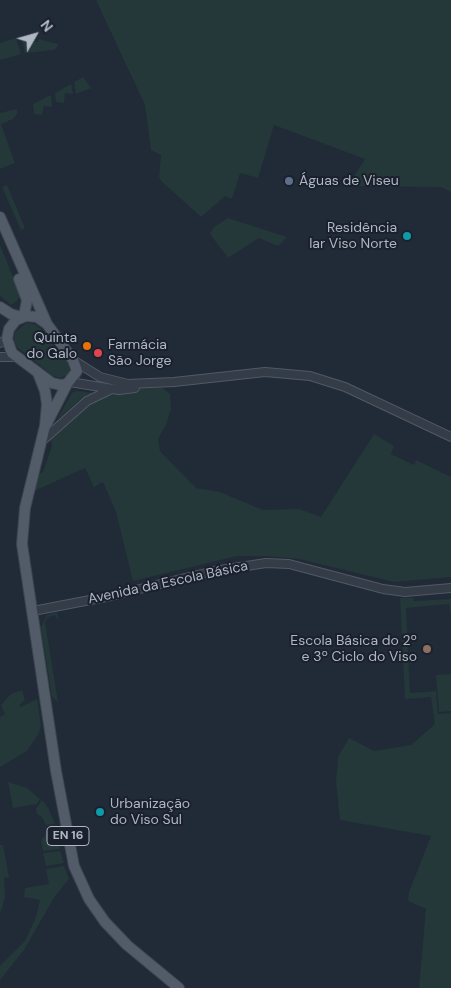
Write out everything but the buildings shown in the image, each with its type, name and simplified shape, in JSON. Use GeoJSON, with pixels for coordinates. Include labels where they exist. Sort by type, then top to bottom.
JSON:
{"type":"FeatureCollection","features":[{"type":"Feature","properties":{"kind":"main road"},"geometry":{"type":"LineString","coordinates":[[0,217],[47,324],[73,360]]}},
{"type":"Feature","properties":{"kind":"main road"},"geometry":{"type":"LineString","coordinates":[[0,231],[27,298],[22,316],[11,324],[4,337],[16,357],[38,373],[54,384],[68,383]]}},
{"type":"Feature","properties":{"kind":"main road"},"geometry":{"type":"LineString","coordinates":[[0,307],[11,314],[37,317],[47,324]]}},
{"type":"Feature","properties":{"kind":"main road","name":"EN 16"},"geometry":{"type":"LineString","coordinates":[[73,360],[77,372],[68,383],[45,426],[22,528],[24,567],[33,611],[58,780],[77,874],[89,899],[105,922],[127,945],[179,988]]}},
{"type":"Feature","properties":{"kind":"main road","name":"EN 16"},"geometry":{"type":"LineString","coordinates":[[38,373],[47,397],[45,426]]}},
{"type":"Feature","properties":{"kind":"street"},"geometry":{"type":"LineString","coordinates":[[0,356],[16,357]]}},
{"type":"Feature","properties":{"kind":"street"},"geometry":{"type":"LineString","coordinates":[[73,360],[84,368],[111,381],[128,384],[265,372],[310,376],[345,387],[451,437]]}},
{"type":"Feature","properties":{"kind":"street"},"geometry":{"type":"LineString","coordinates":[[68,383],[118,390],[164,382]]}},
{"type":"Feature","properties":{"kind":"street"},"geometry":{"type":"LineString","coordinates":[[40,443],[79,407],[112,389]]}},
{"type":"Feature","properties":{"kind":"street","name":"Avenida da Escola Básica"},"geometry":{"type":"LineString","coordinates":[[33,611],[111,596],[214,571],[266,563],[289,564],[390,590],[405,592],[451,588]]}},
{"type":"Feature","properties":{"kind":"shaded area"},"geometry":{"type":"Polygon","coordinates":[[[96,0],[451,0],[451,192],[441,187],[348,186],[365,159],[274,125],[258,178],[240,173],[232,199],[225,196],[201,217],[161,181],[159,177],[161,155],[151,150],[145,105],[96,0]]]}},
{"type":"Feature","properties":{"kind":"shaded area"},"geometry":{"type":"Polygon","coordinates":[[[16,38],[21,54],[0,60],[0,43],[16,38]]]}},
{"type":"Feature","properties":{"kind":"shaded area"},"geometry":{"type":"Polygon","coordinates":[[[22,39],[38,42],[39,39],[58,44],[58,46],[54,50],[25,53],[22,39]]]}},
{"type":"Feature","properties":{"kind":"shaded area"},"geometry":{"type":"Polygon","coordinates":[[[83,77],[91,88],[76,94],[74,82],[83,77]]]}},
{"type":"Feature","properties":{"kind":"shaded area"},"geometry":{"type":"Polygon","coordinates":[[[71,84],[73,94],[65,93],[64,103],[56,102],[55,93],[71,84]]]}},
{"type":"Feature","properties":{"kind":"shaded area"},"geometry":{"type":"Polygon","coordinates":[[[51,95],[52,107],[44,106],[42,115],[34,114],[33,104],[51,95]]]}},
{"type":"Feature","properties":{"kind":"shaded area"},"geometry":{"type":"Polygon","coordinates":[[[17,109],[17,114],[13,119],[1,124],[15,163],[0,169],[0,113],[17,109]]]}},
{"type":"Feature","properties":{"kind":"shaded area"},"geometry":{"type":"Polygon","coordinates":[[[7,185],[25,228],[21,230],[2,187],[7,185]]]}},
{"type":"Feature","properties":{"kind":"shaded area"},"geometry":{"type":"Polygon","coordinates":[[[228,218],[287,237],[278,246],[259,238],[228,258],[210,234],[214,227],[228,218]]]}},
{"type":"Feature","properties":{"kind":"shaded area"},"geometry":{"type":"Polygon","coordinates":[[[0,245],[20,294],[17,301],[11,305],[0,296],[0,245]]]}},
{"type":"Feature","properties":{"kind":"shaded area"},"geometry":{"type":"Polygon","coordinates":[[[26,323],[34,324],[41,329],[68,363],[70,369],[67,375],[60,378],[53,376],[17,347],[14,341],[15,332],[26,323]]]}},
{"type":"Feature","properties":{"kind":"shaded area"},"geometry":{"type":"Polygon","coordinates":[[[139,388],[163,388],[170,394],[171,409],[166,425],[158,439],[160,451],[196,488],[220,492],[263,510],[299,509],[321,517],[374,434],[394,446],[391,454],[414,465],[416,460],[451,477],[451,577],[394,582],[299,559],[237,556],[133,581],[116,512],[103,482],[94,487],[85,468],[34,491],[37,475],[43,472],[52,446],[51,439],[75,414],[93,401],[112,394],[139,388]]]}},
{"type":"Feature","properties":{"kind":"shaded area"},"geometry":{"type":"Polygon","coordinates":[[[76,391],[94,393],[81,399],[56,421],[72,393],[76,391]]]}},
{"type":"Feature","properties":{"kind":"shaded area"},"geometry":{"type":"Polygon","coordinates":[[[400,598],[413,598],[414,601],[451,599],[451,617],[449,604],[406,608],[410,693],[436,691],[438,714],[451,713],[451,988],[419,988],[426,909],[408,901],[409,892],[431,836],[340,820],[336,782],[338,757],[349,738],[374,751],[411,745],[435,724],[431,697],[405,699],[400,598]]]}},
{"type":"Feature","properties":{"kind":"shaded area"},"geometry":{"type":"Polygon","coordinates":[[[57,612],[59,622],[55,615],[48,617],[45,622],[58,702],[52,697],[41,627],[47,615],[57,612]]]}},
{"type":"Feature","properties":{"kind":"shaded area"},"geometry":{"type":"Polygon","coordinates":[[[451,674],[451,711],[439,712],[436,675],[451,674]]]}},
{"type":"Feature","properties":{"kind":"shaded area"},"geometry":{"type":"Polygon","coordinates":[[[22,690],[25,700],[19,705],[21,707],[37,699],[41,725],[39,733],[27,751],[0,767],[0,717],[5,714],[1,705],[11,694],[22,690]]]}},
{"type":"Feature","properties":{"kind":"shaded area"},"geometry":{"type":"Polygon","coordinates":[[[8,782],[27,788],[40,799],[37,804],[13,808],[8,782]]]}},
{"type":"Feature","properties":{"kind":"shaded area"},"geometry":{"type":"Polygon","coordinates":[[[42,800],[49,809],[55,824],[46,825],[42,817],[37,814],[36,809],[42,800]]]}},
{"type":"Feature","properties":{"kind":"shaded area"},"geometry":{"type":"Polygon","coordinates":[[[55,826],[60,849],[43,851],[41,840],[45,836],[47,827],[55,826]]]}},
{"type":"Feature","properties":{"kind":"shaded area"},"geometry":{"type":"Polygon","coordinates":[[[0,845],[3,845],[9,877],[4,878],[5,897],[0,914],[0,845]]]}},
{"type":"Feature","properties":{"kind":"shaded area"},"geometry":{"type":"Polygon","coordinates":[[[60,851],[64,863],[46,866],[43,853],[60,851]]]}},
{"type":"Feature","properties":{"kind":"shaded area"},"geometry":{"type":"Polygon","coordinates":[[[64,866],[69,879],[55,896],[24,950],[0,980],[0,966],[25,941],[36,917],[40,900],[24,897],[25,888],[49,884],[46,869],[64,866]]]}},
{"type":"Feature","properties":{"kind":"place","name":"Águas de Viseu"},"geometry":{"type":"Point","coordinates":[289,181]}},
{"type":"Feature","properties":{"kind":"place","name":"Residência lar Viso Norte"},"geometry":{"type":"Point","coordinates":[407,236]}},
{"type":"Feature","properties":{"kind":"place","name":"Quinta do Galo"},"geometry":{"type":"Point","coordinates":[87,346]}},
{"type":"Feature","properties":{"kind":"place","name":"Farmácia São Jorge"},"geometry":{"type":"Point","coordinates":[98,353]}},
{"type":"Feature","properties":{"kind":"place","name":"Escola Básica do 2º e 3º Ciclo do Viso"},"geometry":{"type":"Point","coordinates":[427,649]}},
{"type":"Feature","properties":{"kind":"place","name":"Urbanização do Viso Sul"},"geometry":{"type":"Point","coordinates":[100,812]}}]}
